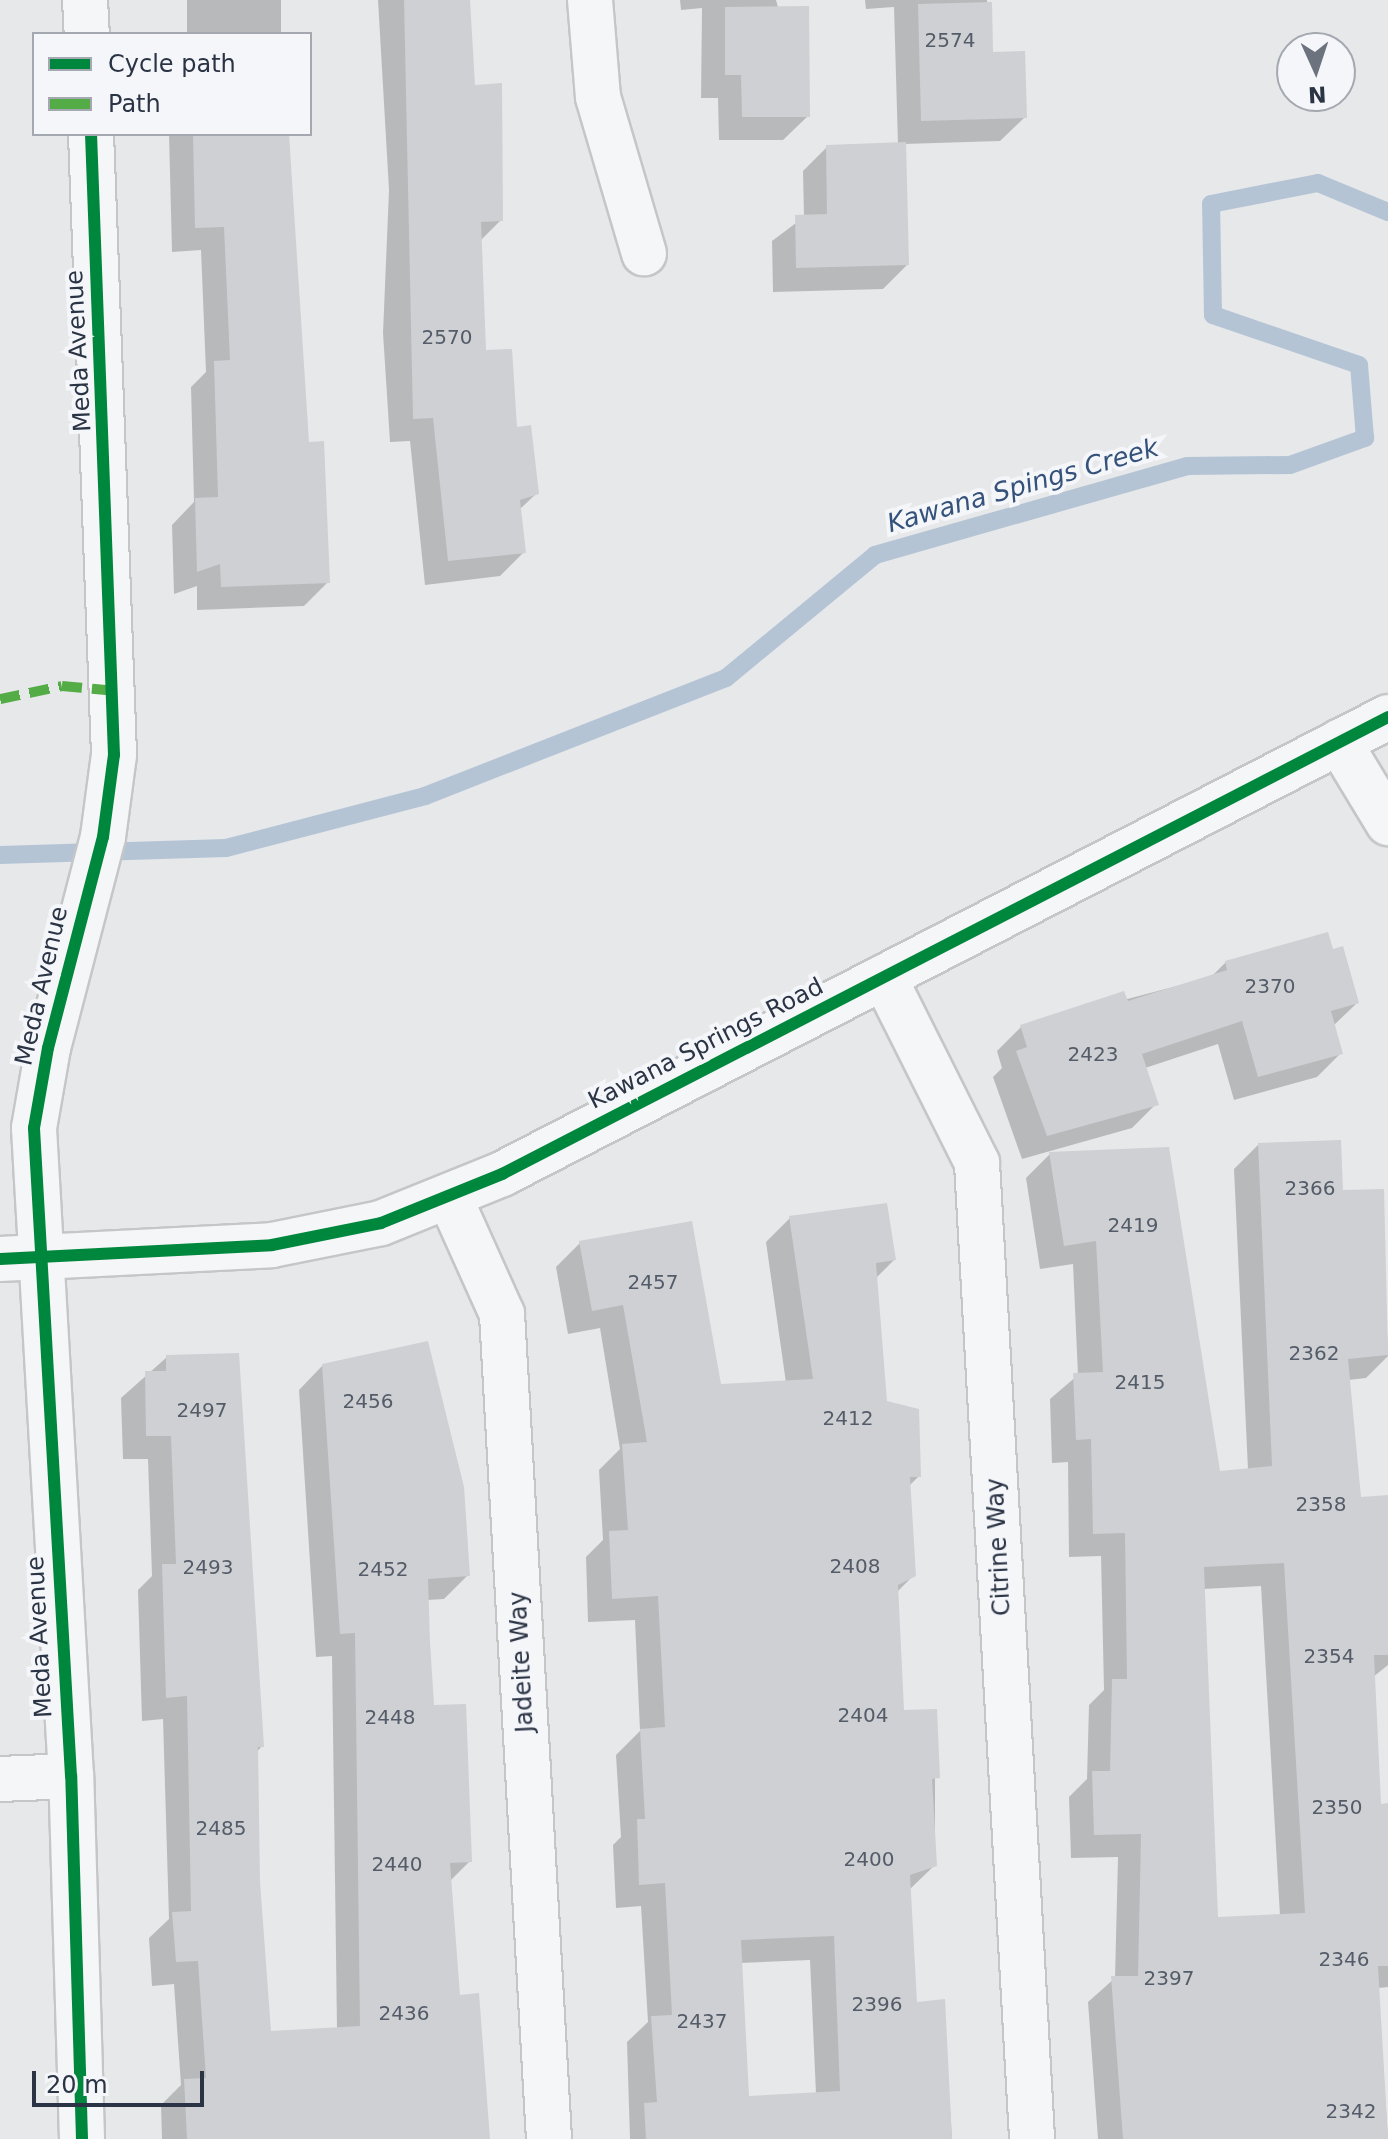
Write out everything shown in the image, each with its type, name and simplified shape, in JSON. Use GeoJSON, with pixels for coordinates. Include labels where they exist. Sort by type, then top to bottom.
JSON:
{"type":"FeatureCollection","features":[{"type":"Feature","properties":{"kind":"street"},"geometry":{"type":"LineString","coordinates":[[85,0],[87,32]]}},
{"type":"Feature","properties":{"kind":"street"},"geometry":{"type":"LineString","coordinates":[[590,0],[598,97],[644,253]]}},
{"type":"Feature","properties":{"kind":"street","name":"Meda Avenue"},"geometry":{"type":"LineString","coordinates":[[82,2139],[71,1776],[20,1258],[34,1128],[80,916],[103,837],[114,755],[91,136]]}},
{"type":"Feature","properties":{"kind":"street","name":"Kawana Springs Road"},"geometry":{"type":"LineString","coordinates":[[20,1258],[272,1245],[381,1223],[449,1196],[884,977],[1388,717]]}},
{"type":"Feature","properties":{"kind":"street"},"geometry":{"type":"LineString","coordinates":[[1339,742],[1388,823]]}},
{"type":"Feature","properties":{"kind":"street","name":"Citrine Way"},"geometry":{"type":"LineString","coordinates":[[884,977],[977,1163],[1032,2139]]}},
{"type":"Feature","properties":{"kind":"street","name":"Jadeite Way"},"geometry":{"type":"LineString","coordinates":[[449,1196],[502,1314],[549,2139]]}},
{"type":"Feature","properties":{"kind":"street"},"geometry":{"type":"LineString","coordinates":[[0,1779],[71,1776]]}},
{"type":"Feature","properties":{"kind":"building"},"geometry":{"type":"Polygon","coordinates":[[[404,0],[470,0],[475,85],[502,83],[503,221],[481,222],[486,350],[512,349],[517,427],[531,425],[539,494],[520,500],[526,553],[448,561],[433,418],[413,419],[404,0]]]}},
{"type":"Feature","properties":{"kind":"building"},"geometry":{"type":"Polygon","coordinates":[[[992,2],[993,52],[1025,51],[1027,118],[921,121],[918,4],[992,2]]]}},
{"type":"Feature","properties":{"kind":"building"},"geometry":{"type":"Polygon","coordinates":[[[809,6],[810,117],[742,117],[741,75],[725,75],[725,7],[809,6]]]}},
{"type":"Feature","properties":{"kind":"building"},"geometry":{"type":"Polygon","coordinates":[[[193,136],[289,136],[309,442],[324,441],[330,583],[221,587],[220,564],[197,572],[195,498],[218,497],[214,361],[230,360],[224,227],[195,228],[193,136]]]}},
{"type":"Feature","properties":{"kind":"building"},"geometry":{"type":"Polygon","coordinates":[[[906,142],[909,265],[796,268],[795,215],[827,214],[826,145],[906,142]]]}},
{"type":"Feature","properties":{"kind":"building"},"geometry":{"type":"Polygon","coordinates":[[[1328,932],[1333,949],[1343,946],[1359,1003],[1331,1011],[1343,1054],[1258,1077],[1242,1021],[1142,1054],[1159,1105],[1047,1136],[1016,1051],[1027,1047],[1020,1025],[1124,991],[1128,1001],[1227,970],[1225,961],[1328,932]]]}},
{"type":"Feature","properties":{"kind":"building"},"geometry":{"type":"Polygon","coordinates":[[[1341,1140],[1343,1190],[1384,1189],[1388,1355],[1348,1359],[1361,1497],[1388,1495],[1388,1655],[1374,1655],[1381,1804],[1388,1803],[1388,1966],[1378,1966],[1388,2139],[1123,2139],[1111,1976],[1138,1976],[1141,1834],[1094,1835],[1092,1771],[1110,1771],[1112,1679],[1127,1679],[1125,1533],[1093,1534],[1091,1439],[1076,1440],[1073,1373],[1103,1372],[1096,1241],[1064,1246],[1049,1152],[1169,1147],[1220,1471],[1272,1466],[1258,1143],[1341,1140]],[[1284,1563],[1204,1567],[1218,1917],[1305,1913],[1284,1563]]]}},
{"type":"Feature","properties":{"kind":"building"},"geometry":{"type":"Polygon","coordinates":[[[887,1203],[896,1260],[876,1263],[887,1401],[919,1409],[921,1477],[910,1477],[916,1576],[898,1585],[904,1710],[937,1709],[940,1778],[932,1779],[937,1866],[910,1875],[917,2002],[945,1999],[952,2139],[646,2139],[644,2103],[657,2102],[651,2016],[672,2015],[665,1883],[639,1885],[637,1819],[645,1819],[640,1729],[665,1727],[658,1596],[612,1599],[609,1531],[628,1530],[622,1444],[647,1442],[623,1305],[592,1311],[579,1241],[692,1221],[721,1384],[813,1379],[789,1216],[887,1203]],[[834,1936],[741,1940],[749,2096],[840,2091],[834,1936]]]}},
{"type":"Feature","properties":{"kind":"building"},"geometry":{"type":"Polygon","coordinates":[[[428,1341],[464,1487],[470,1576],[428,1579],[430,1642],[434,1705],[466,1704],[472,1862],[450,1863],[460,1995],[479,1993],[490,2139],[187,2139],[184,2079],[206,2078],[198,1961],[176,1962],[172,1912],[191,1911],[187,1696],[166,1698],[162,1564],[176,1564],[171,1436],[146,1436],[145,1371],[166,1371],[166,1355],[239,1353],[264,1747],[258,1747],[260,1882],[271,2031],[360,2026],[355,1633],[340,1634],[322,1364],[428,1341]]]}},
{"type":"Feature","properties":{"kind":"waterway","name":"Kawana Spings Creek"},"geometry":{"type":"LineString","coordinates":[[0,855],[226,848],[425,796],[726,678],[875,555],[1187,466],[1290,465],[1365,438],[1359,365],[1213,315],[1211,204],[1318,183],[1388,212]]}},
{"type":"Feature","properties":{"kind":"marked path"},"geometry":{"type":"LineString","coordinates":[[0,699],[62,686],[117,691]]}},
{"type":"Feature","properties":{"kind":"cycle path"},"geometry":{"type":"LineString","coordinates":[[82,2139],[71,1776],[34,1128],[48,1048],[103,837],[114,755],[91,136]]}},
{"type":"Feature","properties":{"kind":"cycle path"},"geometry":{"type":"LineString","coordinates":[[0,1259],[272,1245],[381,1223],[502,1174],[1388,717]]}}]}
